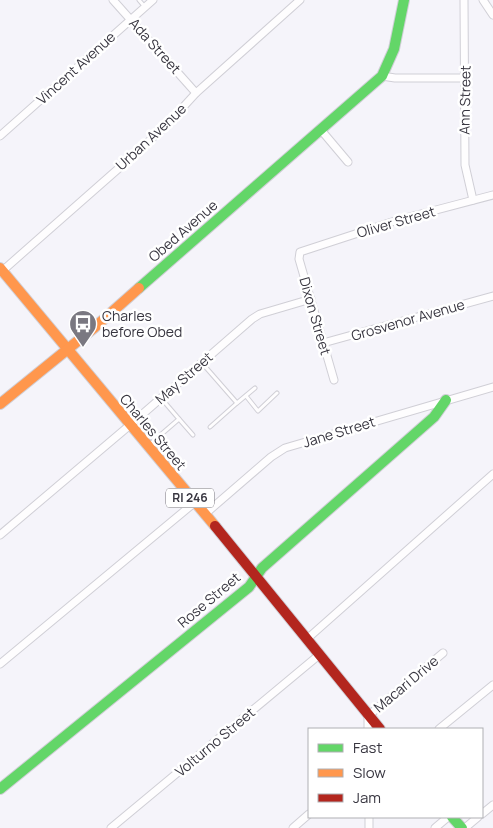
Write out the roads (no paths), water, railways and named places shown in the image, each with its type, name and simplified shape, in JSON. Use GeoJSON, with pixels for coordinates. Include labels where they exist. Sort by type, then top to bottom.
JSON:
{"type":"FeatureCollection","features":[{"type":"Feature","properties":{"kind":"street","name":"Ada Street"},"geometry":{"type":"LineString","coordinates":[[113,0],[196,93]]}},
{"type":"Feature","properties":{"kind":"street","name":"Vincent Avenue"},"geometry":{"type":"LineString","coordinates":[[0,136],[153,0]]}},
{"type":"Feature","properties":{"kind":"street","name":"Urban Avenue"},"geometry":{"type":"LineString","coordinates":[[1,271],[174,117],[196,93],[300,0]]}},
{"type":"Feature","properties":{"kind":"street","name":"Obed Avenue"},"geometry":{"type":"LineString","coordinates":[[0,404],[68,349],[382,76],[388,67],[395,47],[404,0]]}},
{"type":"Feature","properties":{"kind":"street","name":"Ann Street"},"geometry":{"type":"LineString","coordinates":[[464,0],[465,165],[468,187],[473,200]]}},
{"type":"Feature","properties":{"kind":"street"},"geometry":{"type":"LineString","coordinates":[[483,0],[493,15]]}},
{"type":"Feature","properties":{"kind":"street"},"geometry":{"type":"LineString","coordinates":[[382,76],[395,78],[465,78]]}},
{"type":"Feature","properties":{"kind":"street"},"geometry":{"type":"LineString","coordinates":[[321,130],[348,162]]}},
{"type":"Feature","properties":{"kind":"street","name":"Oliver Street"},"geometry":{"type":"LineString","coordinates":[[300,252],[398,220],[493,194]]}},
{"type":"Feature","properties":{"kind":"street","name":"Dixon Street"},"geometry":{"type":"LineString","coordinates":[[300,252],[299,259],[334,380]]}},
{"type":"Feature","properties":{"kind":"street","name":"Charles Street"},"geometry":{"type":"LineString","coordinates":[[1,271],[68,349],[379,728]]}},
{"type":"Feature","properties":{"kind":"street","name":"Grosvenor Avenue"},"geometry":{"type":"LineString","coordinates":[[323,343],[493,296]]}},
{"type":"Feature","properties":{"kind":"street","name":"May Street"},"geometry":{"type":"LineString","coordinates":[[0,535],[256,316],[311,299]]}},
{"type":"Feature","properties":{"kind":"street","name":"Jane Street"},"geometry":{"type":"LineString","coordinates":[[204,514],[271,457],[285,448],[493,387]]}},
{"type":"Feature","properties":{"kind":"street","name":"Rose Street"},"geometry":{"type":"LineString","coordinates":[[0,789],[249,587],[262,568],[434,417],[446,400]]}},
{"type":"Feature","properties":{"kind":"street"},"geometry":{"type":"LineString","coordinates":[[306,639],[493,474]]}},
{"type":"Feature","properties":{"kind":"street"},"geometry":{"type":"LineString","coordinates":[[0,664],[194,503]]}},
{"type":"Feature","properties":{"kind":"street","name":"Macari Drive"},"geometry":{"type":"LineString","coordinates":[[368,716],[443,653]]}},
{"type":"Feature","properties":{"kind":"street","name":"Volturno Street"},"geometry":{"type":"LineString","coordinates":[[111,828],[319,655]]}},
{"type":"Feature","properties":{"kind":"street"},"geometry":{"type":"LineString","coordinates":[[440,728],[493,685]]}},
{"type":"Feature","properties":{"kind":"street"},"geometry":{"type":"LineString","coordinates":[[368,716],[368,728]]}},
{"type":"Feature","properties":{"kind":"street"},"geometry":{"type":"LineString","coordinates":[[483,813],[493,805]]}},
{"type":"Feature","properties":{"kind":"street"},"geometry":{"type":"LineString","coordinates":[[293,828],[308,815]]}},
{"type":"Feature","properties":{"kind":"street"},"geometry":{"type":"LineString","coordinates":[[435,828],[447,818]]}},
{"type":"Feature","properties":{"kind":"street"},"geometry":{"type":"LineString","coordinates":[[453,818],[463,828],[477,818]]}},
{"type":"Feature","properties":{"kind":"lane"},"geometry":{"type":"LineString","coordinates":[[140,0],[146,7]]}},
{"type":"Feature","properties":{"kind":"lane"},"geometry":{"type":"LineString","coordinates":[[202,363],[237,403]]}},
{"type":"Feature","properties":{"kind":"lane"},"geometry":{"type":"LineString","coordinates":[[210,427],[255,388]]}},
{"type":"Feature","properties":{"kind":"lane"},"geometry":{"type":"LineString","coordinates":[[246,396],[258,411],[277,393]]}},
{"type":"Feature","properties":{"kind":"lane"},"geometry":{"type":"LineString","coordinates":[[160,398],[193,435]]}},
{"type":"Feature","properties":{"kind":"lane"},"geometry":{"type":"LineString","coordinates":[[147,446],[179,420]]}},
{"type":"Feature","properties":{"kind":"place","name":"Charles before Obed"},"geometry":{"type":"Point","coordinates":[83,348]}}]}
